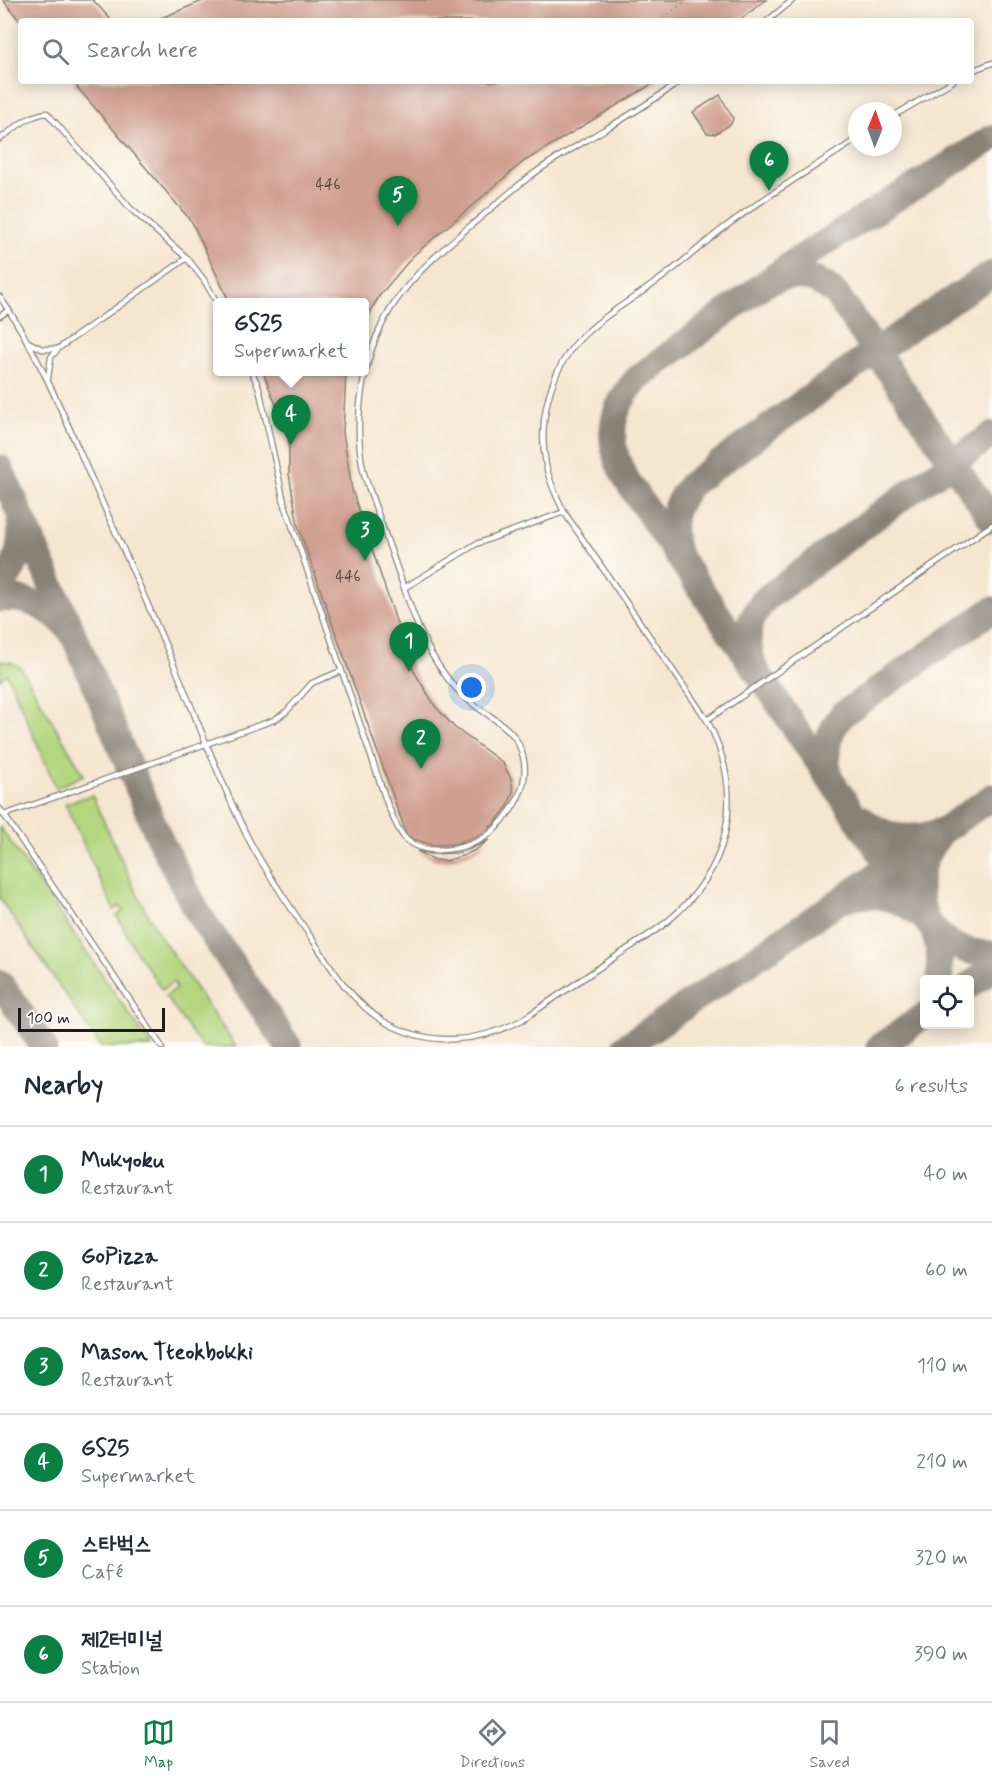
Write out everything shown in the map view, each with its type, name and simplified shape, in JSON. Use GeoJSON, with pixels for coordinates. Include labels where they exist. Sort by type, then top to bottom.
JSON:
{"type":"FeatureCollection","features":[{"type":"Feature","properties":{"kind":"lane"},"geometry":{"type":"LineString","coordinates":[[771,18],[793,0]]}},
{"type":"Feature","properties":{"kind":"lane"},"geometry":{"type":"LineString","coordinates":[[974,70],[992,63]]}},
{"type":"Feature","properties":{"kind":"lane"},"geometry":{"type":"LineString","coordinates":[[369,363],[382,323],[394,303],[428,262],[529,177],[677,84]]}},
{"type":"Feature","properties":{"kind":"lane"},"geometry":{"type":"LineString","coordinates":[[902,111],[948,84]]}},
{"type":"Feature","properties":{"kind":"lane"},"geometry":{"type":"LineString","coordinates":[[0,140],[22,122],[37,114],[47,113],[131,209],[187,258],[214,298]]}},
{"type":"Feature","properties":{"kind":"lane"},"geometry":{"type":"LineString","coordinates":[[0,297],[48,379],[248,838],[270,878],[354,998],[383,1022],[404,1032],[436,1040],[460,1040],[488,1036],[522,1020],[670,919],[685,906],[702,885],[720,851],[729,810],[725,763],[707,720],[564,512],[551,483],[543,443],[544,422],[548,398],[557,373],[586,332],[668,274],[725,227],[848,145]]}},
{"type":"Feature","properties":{"kind":"lane"},"geometry":{"type":"LineString","coordinates":[[48,379],[49,362],[53,353],[187,258]]}},
{"type":"Feature","properties":{"kind":"lane"},"geometry":{"type":"LineString","coordinates":[[0,316],[9,310]]}},
{"type":"Feature","properties":{"kind":"lane"},"geometry":{"type":"LineString","coordinates":[[28,342],[42,349],[59,348]]}},
{"type":"Feature","properties":{"kind":"lane"},"geometry":{"type":"LineString","coordinates":[[254,376],[259,388],[284,502],[388,806],[410,843],[442,850],[460,848],[478,842],[494,831],[512,811],[520,797],[525,778],[524,761],[519,744],[511,732],[472,703],[445,675],[427,648],[363,471],[359,435],[359,404],[365,376]]}},
{"type":"Feature","properties":{"kind":"lane"},"geometry":{"type":"LineString","coordinates":[[404,588],[476,544],[564,512]]}},
{"type":"Feature","properties":{"kind":"lane"},"geometry":{"type":"LineString","coordinates":[[707,720],[992,525]]}},
{"type":"Feature","properties":{"kind":"lane"},"geometry":{"type":"LineString","coordinates":[[4,815],[274,720],[286,712],[312,683],[341,671]]}},
{"type":"Feature","properties":{"kind":"lane"},"geometry":{"type":"LineString","coordinates":[[0,809],[162,1047]]}},
{"type":"Feature","properties":{"kind":"path"},"geometry":{"type":"LineString","coordinates":[[662,18],[687,0]]}},
{"type":"Feature","properties":{"kind":"green space"},"geometry":{"type":"Polygon","coordinates":[[[0,661],[11,662],[21,668],[84,775],[56,788],[7,674],[0,679],[0,661]]]}},
{"type":"Feature","properties":{"kind":"green space"},"geometry":{"type":"Polygon","coordinates":[[[92,795],[137,894],[158,933],[236,1047],[202,1047],[165,996],[177,988],[173,982],[162,990],[134,948],[117,916],[123,911],[120,906],[114,910],[65,804],[92,795]]]}},
{"type":"Feature","properties":{"kind":"green space"},"geometry":{"type":"Polygon","coordinates":[[[0,827],[152,1047],[101,1047],[0,899],[0,827]]]}},
{"type":"Feature","properties":{"kind":"building"},"geometry":{"type":"Polygon","coordinates":[[[3,0],[93,0],[109,18],[18,18],[3,0]]]}},
{"type":"Feature","properties":{"kind":"building"},"geometry":{"type":"Polygon","coordinates":[[[205,0],[766,0],[742,18],[161,18],[205,0]]]}},
{"type":"Feature","properties":{"kind":"building"},"geometry":{"type":"Polygon","coordinates":[[[75,84],[652,84],[523,162],[413,256],[380,295],[369,314],[369,298],[228,298],[192,222],[75,84]]]}},
{"type":"Feature","properties":{"kind":"building"},"geometry":{"type":"Polygon","coordinates":[[[720,95],[733,118],[731,124],[715,134],[707,133],[693,112],[720,95]]]}},
{"type":"Feature","properties":{"kind":"building"},"geometry":{"type":"Polygon","coordinates":[[[265,376],[346,376],[343,432],[352,490],[412,668],[435,706],[454,727],[503,763],[511,779],[513,792],[508,806],[494,824],[477,836],[455,844],[432,845],[413,839],[406,833],[298,526],[289,474],[289,438],[265,376]]]}},
{"type":"Feature","properties":{"kind":"building"},"geometry":{"type":"Polygon","coordinates":[[[489,840],[465,855],[446,861],[435,860],[417,851],[432,854],[457,853],[489,840]]]}},
{"type":"Feature","properties":{"kind":"taxiway"},"geometry":{"type":"LineString","coordinates":[[992,138],[794,262],[638,378],[621,402],[613,427],[615,453],[627,481],[928,923],[941,937],[964,950],[992,954]]}},
{"type":"Feature","properties":{"kind":"taxiway"},"geometry":{"type":"LineString","coordinates":[[677,551],[673,532],[674,516],[676,508],[690,485],[877,351],[992,274]]}},
{"type":"Feature","properties":{"kind":"taxiway"},"geometry":{"type":"LineString","coordinates":[[770,282],[788,276],[805,277],[821,283],[836,294],[992,520]]}},
{"type":"Feature","properties":{"kind":"taxiway"},"geometry":{"type":"LineString","coordinates":[[752,660],[749,628],[754,614],[765,599],[914,489],[992,435]]}},
{"type":"Feature","properties":{"kind":"taxiway"},"geometry":{"type":"LineString","coordinates":[[0,468],[161,842],[199,915],[289,1047]]}},
{"type":"Feature","properties":{"kind":"taxiway"},"geometry":{"type":"LineString","coordinates":[[0,586],[11,572],[18,556],[20,521]]}},
{"type":"Feature","properties":{"kind":"taxiway"},"geometry":{"type":"LineString","coordinates":[[0,599],[19,599],[37,605],[46,609],[68,628]]}},
{"type":"Feature","properties":{"kind":"taxiway"},"geometry":{"type":"LineString","coordinates":[[829,775],[828,743],[833,728],[843,714],[992,610]]}},
{"type":"Feature","properties":{"kind":"taxiway"},"geometry":{"type":"LineString","coordinates":[[625,1047],[992,797]]}},
{"type":"Feature","properties":{"kind":"taxiway"},"geometry":{"type":"LineString","coordinates":[[861,818],[878,830],[897,836],[917,837],[937,832]]}},
{"type":"Feature","properties":{"kind":"taxiway"},"geometry":{"type":"LineString","coordinates":[[924,913],[919,893],[920,873],[927,854],[938,837]]}},
{"type":"Feature","properties":{"kind":"taxiway"},"geometry":{"type":"LineString","coordinates":[[843,900],[863,896],[883,897],[902,903],[919,914]]}},
{"type":"Feature","properties":{"kind":"taxiway"},"geometry":{"type":"LineString","coordinates":[[933,928],[939,949],[940,975]]}},
{"type":"Feature","properties":{"kind":"taxiway"},"geometry":{"type":"LineString","coordinates":[[974,982],[992,970]]}},
{"type":"Feature","properties":{"kind":"taxiway"},"geometry":{"type":"LineString","coordinates":[[0,983],[44,1047]]}},
{"type":"Feature","properties":{"kind":"taxiway"},"geometry":{"type":"LineString","coordinates":[[879,1047],[920,1019]]}},
{"type":"Feature","properties":{"kind":"place","name":"제2터미널"},"geometry":{"type":"Point","coordinates":[769,191]}},
{"type":"Feature","properties":{"kind":"place","name":"스타벅스"},"geometry":{"type":"Point","coordinates":[398,226]}},
{"type":"Feature","properties":{"kind":"place","name":"GS25"},"geometry":{"type":"Point","coordinates":[291,445]}},
{"type":"Feature","properties":{"kind":"place","name":"Mason Tteokbokki"},"geometry":{"type":"Point","coordinates":[365,561]}},
{"type":"Feature","properties":{"kind":"place","name":"Mukyoku"},"geometry":{"type":"Point","coordinates":[409,672]}},
{"type":"Feature","properties":{"kind":"place","name":"GoPizza"},"geometry":{"type":"Point","coordinates":[421,769]}}]}
